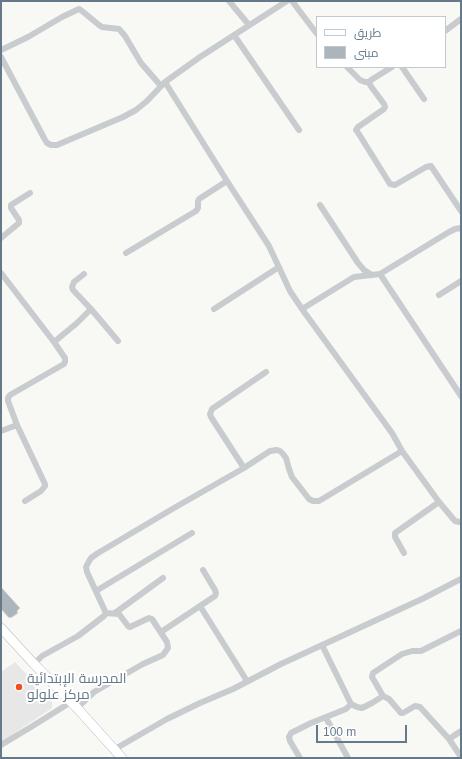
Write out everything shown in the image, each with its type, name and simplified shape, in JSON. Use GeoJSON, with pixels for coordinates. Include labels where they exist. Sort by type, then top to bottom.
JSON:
{"type":"FeatureCollection","features":[{"type":"Feature","properties":{"kind":"main road"},"geometry":{"type":"LineString","coordinates":[[1,628],[122,758]]}},
{"type":"Feature","properties":{"kind":"street"},"geometry":{"type":"LineString","coordinates":[[229,1],[249,25]]}},
{"type":"Feature","properties":{"kind":"street"},"geometry":{"type":"LineString","coordinates":[[1,58],[47,143],[51,145],[58,145],[136,110],[163,84],[200,57],[287,1]]}},
{"type":"Feature","properties":{"kind":"street"},"geometry":{"type":"LineString","coordinates":[[292,1],[316,33]]}},
{"type":"Feature","properties":{"kind":"street"},"geometry":{"type":"LineString","coordinates":[[1,50],[28,37],[76,10],[82,11],[102,27],[119,28],[141,63],[163,84],[266,240],[290,290],[302,309],[439,502],[455,521],[461,522]]}},
{"type":"Feature","properties":{"kind":"street"},"geometry":{"type":"LineString","coordinates":[[446,30],[461,19]]}},
{"type":"Feature","properties":{"kind":"street"},"geometry":{"type":"LineString","coordinates":[[234,35],[298,130]]}},
{"type":"Feature","properties":{"kind":"street"},"geometry":{"type":"LineString","coordinates":[[348,68],[360,80],[365,82],[370,82],[390,68]]}},
{"type":"Feature","properties":{"kind":"street"},"geometry":{"type":"LineString","coordinates":[[403,68],[424,99]]}},
{"type":"Feature","properties":{"kind":"street"},"geometry":{"type":"LineString","coordinates":[[370,82],[370,85],[385,107],[356,130],[390,184],[395,185],[426,167],[431,166],[461,211]]}},
{"type":"Feature","properties":{"kind":"street"},"geometry":{"type":"LineString","coordinates":[[126,253],[196,211],[198,208],[199,199],[227,181]]}},
{"type":"Feature","properties":{"kind":"street"},"geometry":{"type":"LineString","coordinates":[[1,238],[19,223],[19,220],[11,208],[11,205],[30,193]]}},
{"type":"Feature","properties":{"kind":"street"},"geometry":{"type":"LineString","coordinates":[[320,205],[358,263],[364,270],[372,275]]}},
{"type":"Feature","properties":{"kind":"street"},"geometry":{"type":"LineString","coordinates":[[302,309],[354,277],[380,274],[449,232],[461,228]]}},
{"type":"Feature","properties":{"kind":"street"},"geometry":{"type":"LineString","coordinates":[[214,308],[279,267]]}},
{"type":"Feature","properties":{"kind":"street"},"geometry":{"type":"LineString","coordinates":[[1,273],[66,358],[64,364],[10,395],[8,398],[17,425],[45,484],[41,490],[25,501]]}},
{"type":"Feature","properties":{"kind":"street"},"geometry":{"type":"LineString","coordinates":[[84,274],[74,282],[72,287],[73,290],[92,309],[118,341]]}},
{"type":"Feature","properties":{"kind":"street"},"geometry":{"type":"LineString","coordinates":[[380,274],[461,396]]}},
{"type":"Feature","properties":{"kind":"street"},"geometry":{"type":"LineString","coordinates":[[438,296],[461,281]]}},
{"type":"Feature","properties":{"kind":"street"},"geometry":{"type":"LineString","coordinates":[[54,342],[92,309]]}},
{"type":"Feature","properties":{"kind":"street"},"geometry":{"type":"LineString","coordinates":[[244,468],[210,414],[212,410],[266,372]]}},
{"type":"Feature","properties":{"kind":"street"},"geometry":{"type":"LineString","coordinates":[[1,431],[17,425]]}},
{"type":"Feature","properties":{"kind":"street"},"geometry":{"type":"LineString","coordinates":[[106,613],[87,572],[86,568],[91,558],[244,468],[270,451],[280,451],[286,458],[292,476],[309,500],[319,501],[402,451]]}},
{"type":"Feature","properties":{"kind":"street"},"geometry":{"type":"LineString","coordinates":[[404,553],[395,536],[395,533],[439,502]]}},
{"type":"Feature","properties":{"kind":"street"},"geometry":{"type":"LineString","coordinates":[[96,591],[192,533]]}},
{"type":"Feature","properties":{"kind":"street"},"geometry":{"type":"LineString","coordinates":[[161,632],[215,596],[215,590],[203,570]]}},
{"type":"Feature","properties":{"kind":"street"},"geometry":{"type":"LineString","coordinates":[[115,613],[163,578]]}},
{"type":"Feature","properties":{"kind":"street"},"geometry":{"type":"LineString","coordinates":[[114,749],[167,719],[281,664],[422,599],[461,579]]}},
{"type":"Feature","properties":{"kind":"street"},"geometry":{"type":"LineString","coordinates":[[200,606],[247,681]]}},
{"type":"Feature","properties":{"kind":"street"},"geometry":{"type":"LineString","coordinates":[[1,745],[74,705],[143,664],[163,655],[168,648],[167,642],[152,619],[149,618],[130,627],[119,614],[106,613]]}},
{"type":"Feature","properties":{"kind":"street"},"geometry":{"type":"LineString","coordinates":[[34,664],[42,656],[78,636],[102,618],[106,613]]}},
{"type":"Feature","properties":{"kind":"street"},"geometry":{"type":"LineString","coordinates":[[461,631],[421,651],[412,651],[402,654],[373,673],[372,677],[383,696],[389,699],[401,713],[403,714],[415,706],[420,707],[449,739],[461,757]]}},
{"type":"Feature","properties":{"kind":"street"},"geometry":{"type":"LineString","coordinates":[[322,645],[351,704],[362,708],[383,696]]}},
{"type":"Feature","properties":{"kind":"street"},"geometry":{"type":"LineString","coordinates":[[300,758],[290,742],[289,737],[291,733],[346,709],[351,704]]}},
{"type":"Feature","properties":{"kind":"street"},"geometry":{"type":"LineString","coordinates":[[326,718],[348,758]]}},
{"type":"Feature","properties":{"kind":"street"},"geometry":{"type":"LineString","coordinates":[[449,739],[461,731]]}},
{"type":"Feature","properties":{"kind":"shaded area","name":"المدرسة الإبتدائية مركز علولو"},"geometry":{"type":"Polygon","coordinates":[[[15,662],[52,702],[52,708],[1,742],[1,672],[15,662]]]}},
{"type":"Feature","properties":{"kind":"building"},"geometry":{"type":"Polygon","coordinates":[[[1,587],[20,608],[17,611],[18,613],[11,618],[9,618],[1,609],[1,587]]]}},
{"type":"Feature","properties":{"kind":"place","name":"المدرسة الإبتدائية مركز علولو"},"geometry":{"type":"Point","coordinates":[19,687]}}]}
